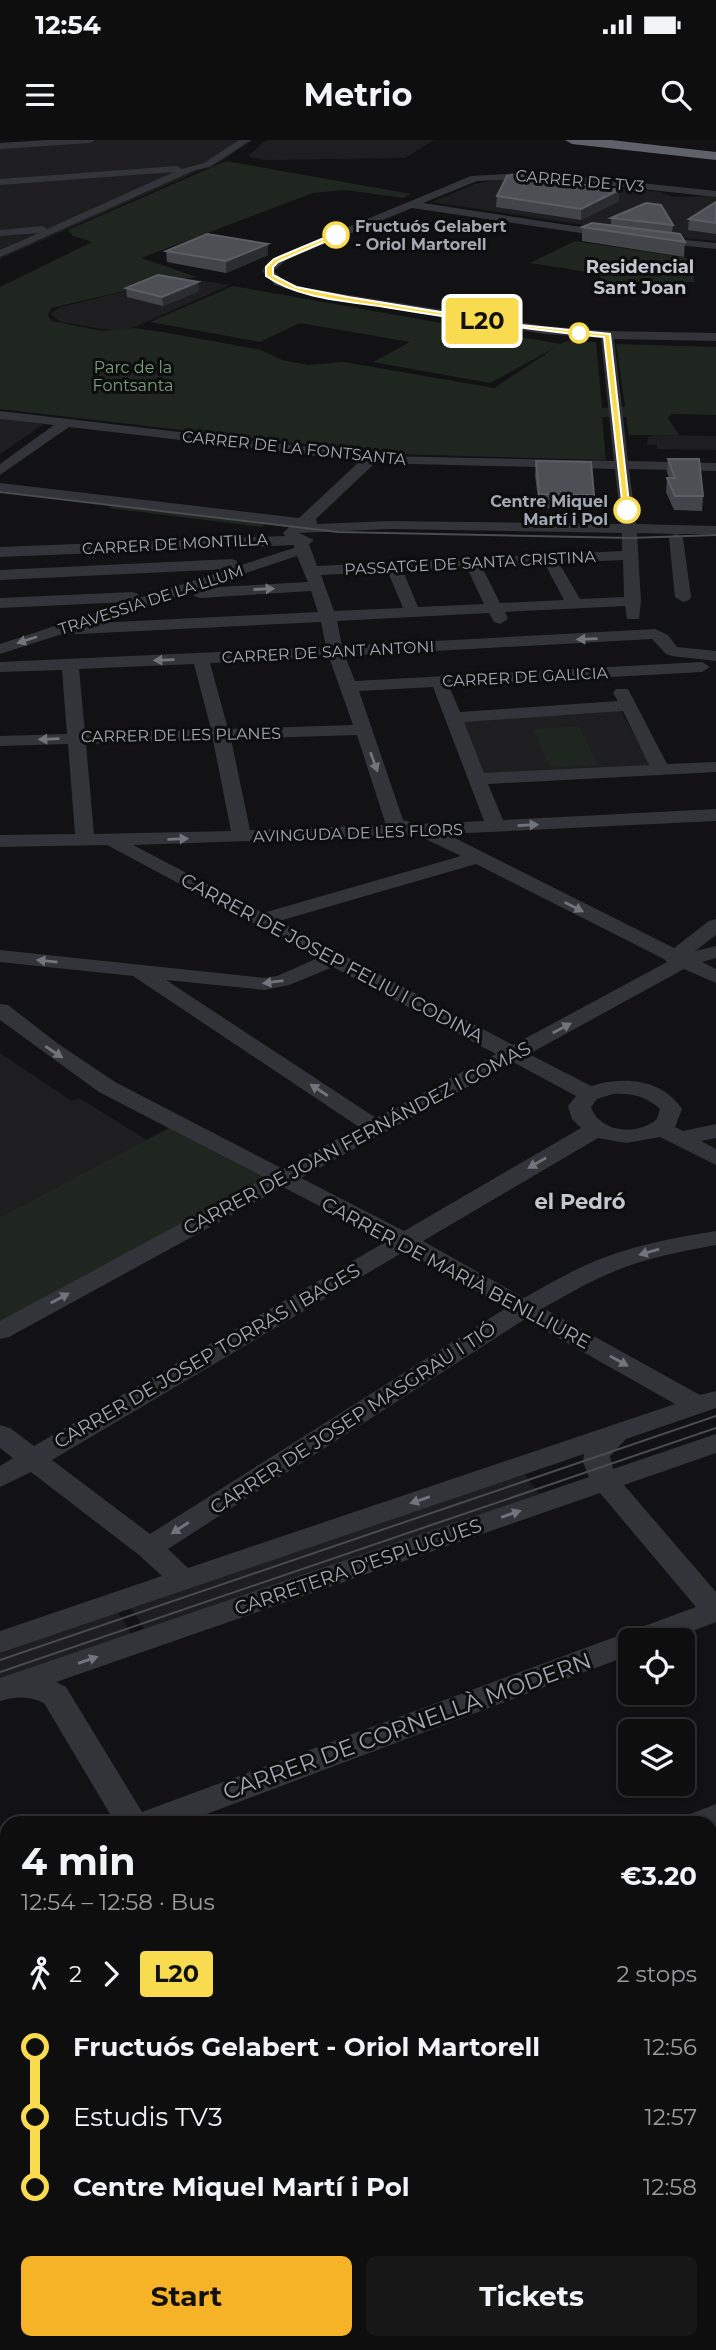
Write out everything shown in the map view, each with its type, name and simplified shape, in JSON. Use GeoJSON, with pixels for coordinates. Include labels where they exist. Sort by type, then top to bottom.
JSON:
{"type":"FeatureCollection","features":[{"type":"Feature","properties":{"kind":"highway"},"geometry":{"type":"LineString","coordinates":[[572,140],[716,156]]}},
{"type":"Feature","properties":{"kind":"highway"},"geometry":{"type":"LineString","coordinates":[[586,140],[716,150]]}},
{"type":"Feature","properties":{"kind":"highway"},"geometry":{"type":"LineString","coordinates":[[659,140],[716,145]]}},
{"type":"Feature","properties":{"kind":"street"},"geometry":{"type":"LineString","coordinates":[[0,146],[90,140]]}},
{"type":"Feature","properties":{"kind":"street"},"geometry":{"type":"LineString","coordinates":[[0,254],[206,164],[246,140]]}},
{"type":"Feature","properties":{"kind":"street"},"geometry":{"type":"LineString","coordinates":[[0,182],[192,168]]}},
{"type":"Feature","properties":{"kind":"street"},"geometry":{"type":"LineString","coordinates":[[119,173],[138,175],[161,183]]}},
{"type":"Feature","properties":{"kind":"street","name":"CARRER DE TV3"},"geometry":{"type":"LineString","coordinates":[[607,335],[520,327],[294,289],[270,276],[270,267],[276,261],[467,180],[508,175],[716,194]]}},
{"type":"Feature","properties":{"kind":"street"},"geometry":{"type":"LineString","coordinates":[[407,204],[628,237]]}},
{"type":"Feature","properties":{"kind":"street"},"geometry":{"type":"LineString","coordinates":[[0,233],[63,228]]}},
{"type":"Feature","properties":{"kind":"street"},"geometry":{"type":"LineString","coordinates":[[0,233],[23,236],[29,239],[27,243]]}},
{"type":"Feature","properties":{"kind":"street"},"geometry":{"type":"LineString","coordinates":[[641,239],[716,246]]}},
{"type":"Feature","properties":{"kind":"street"},"geometry":{"type":"LineString","coordinates":[[716,337],[607,335],[622,465],[633,601],[650,648],[667,657],[702,667],[716,685]]}},
{"type":"Feature","properties":{"kind":"street","name":"CARRER DE LA FONTSANTA"},"geometry":{"type":"LineString","coordinates":[[0,415],[371,459],[716,467]]}},
{"type":"Feature","properties":{"kind":"street"},"geometry":{"type":"LineString","coordinates":[[0,471],[66,423]]}},
{"type":"Feature","properties":{"kind":"street"},"geometry":{"type":"LineString","coordinates":[[299,532],[371,459]]}},
{"type":"Feature","properties":{"kind":"street"},"geometry":{"type":"LineString","coordinates":[[0,487],[299,532]]}},
{"type":"Feature","properties":{"kind":"street","name":"CARRER DE MONTILLA"},"geometry":{"type":"LineString","coordinates":[[0,552],[299,532],[330,539],[340,536],[344,530],[336,525],[629,542]]}},
{"type":"Feature","properties":{"kind":"street"},"geometry":{"type":"LineString","coordinates":[[629,542],[716,530]]}},
{"type":"Feature","properties":{"kind":"street"},"geometry":{"type":"LineString","coordinates":[[299,532],[328,617],[335,652],[395,824],[430,833],[716,977]]}},
{"type":"Feature","properties":{"kind":"street","name":"TRAVESSIA DE LA LLUM"},"geometry":{"type":"LineString","coordinates":[[0,649],[260,564],[299,532]]}},
{"type":"Feature","properties":{"kind":"street"},"geometry":{"type":"LineString","coordinates":[[629,542],[676,538],[716,539]]}},
{"type":"Feature","properties":{"kind":"street"},"geometry":{"type":"LineString","coordinates":[[676,538],[683,597]]}},
{"type":"Feature","properties":{"kind":"street","name":"PASSATGE DE SANTA CRISTINA"},"geometry":{"type":"LineString","coordinates":[[163,595],[394,567],[549,558],[629,542]]}},
{"type":"Feature","properties":{"kind":"street"},"geometry":{"type":"LineString","coordinates":[[549,558],[574,603]]}},
{"type":"Feature","properties":{"kind":"street"},"geometry":{"type":"LineString","coordinates":[[472,563],[512,642]]}},
{"type":"Feature","properties":{"kind":"street"},"geometry":{"type":"LineString","coordinates":[[0,575],[260,564]]}},
{"type":"Feature","properties":{"kind":"street"},"geometry":{"type":"LineString","coordinates":[[394,567],[412,611]]}},
{"type":"Feature","properties":{"kind":"street"},"geometry":{"type":"LineString","coordinates":[[0,603],[163,595]]}},
{"type":"Feature","properties":{"kind":"street"},"geometry":{"type":"LineString","coordinates":[[59,630],[633,601]]}},
{"type":"Feature","properties":{"kind":"street"},"geometry":{"type":"LineString","coordinates":[[643,630],[662,638],[671,651],[716,656]]}},
{"type":"Feature","properties":{"kind":"street","name":"CARRER DE SANT ANTONI"},"geometry":{"type":"LineString","coordinates":[[0,667],[512,642],[643,630]]}},
{"type":"Feature","properties":{"kind":"street"},"geometry":{"type":"LineString","coordinates":[[201,659],[221,735],[242,837]]}},
{"type":"Feature","properties":{"kind":"street"},"geometry":{"type":"LineString","coordinates":[[70,663],[85,841]]}},
{"type":"Feature","properties":{"kind":"street","name":"CARRER DE GALICIA"},"geometry":{"type":"LineString","coordinates":[[349,686],[702,667]]}},
{"type":"Feature","properties":{"kind":"street"},"geometry":{"type":"LineString","coordinates":[[613,673],[661,770]]}},
{"type":"Feature","properties":{"kind":"street"},"geometry":{"type":"LineString","coordinates":[[439,681],[496,827]]}},
{"type":"Feature","properties":{"kind":"street"},"geometry":{"type":"LineString","coordinates":[[455,718],[628,706]]}},
{"type":"Feature","properties":{"kind":"street","name":"CARRER DE LES PLANES"},"geometry":{"type":"LineString","coordinates":[[0,741],[362,730]]}},
{"type":"Feature","properties":{"kind":"street"},"geometry":{"type":"LineString","coordinates":[[478,779],[716,767]]}},
{"type":"Feature","properties":{"kind":"street","name":"AVINGUDA DE LES FLORS"},"geometry":{"type":"LineString","coordinates":[[1,845],[496,827],[716,815]]}},
{"type":"Feature","properties":{"kind":"street","name":"CARRER DE JOSEP FELIU I CODINA"},"geometry":{"type":"LineString","coordinates":[[113,841],[589,1094]]}},
{"type":"Feature","properties":{"kind":"street"},"geometry":{"type":"LineString","coordinates":[[262,920],[478,857]]}},
{"type":"Feature","properties":{"kind":"street"},"geometry":{"type":"LineString","coordinates":[[680,959],[716,925]]}},
{"type":"Feature","properties":{"kind":"street","name":"CARRER DE JOAN FERNÁNDEZ I COMAS"},"geometry":{"type":"LineString","coordinates":[[0,1331],[514,1054],[680,959],[716,952]]}},
{"type":"Feature","properties":{"kind":"street"},"geometry":{"type":"LineString","coordinates":[[0,956],[274,983],[336,958]]}},
{"type":"Feature","properties":{"kind":"street"},"geometry":{"type":"LineString","coordinates":[[137,970],[376,1128]]}},
{"type":"Feature","properties":{"kind":"street","name":"CARRER DE MARIÀ BENLLIURE"},"geometry":{"type":"LineString","coordinates":[[0,1010],[49,1048],[107,1087],[280,1179],[405,1241],[524,1308],[706,1402]]}},
{"type":"Feature","properties":{"kind":"street"},"geometry":{"type":"LineString","coordinates":[[671,1134],[671,1110],[660,1097],[638,1088],[611,1087],[589,1094],[579,1106],[579,1113],[596,1129],[626,1137],[639,1136],[671,1134],[716,1131]]}},
{"type":"Feature","properties":{"kind":"street","name":"CARRER DE JOSEP TORRAS I BAGES"},"geometry":{"type":"LineString","coordinates":[[0,1478],[596,1129]]}},
{"type":"Feature","properties":{"kind":"street"},"geometry":{"type":"LineString","coordinates":[[671,1134],[716,1158]]}},
{"type":"Feature","properties":{"kind":"street","name":"CARRER DE JOSEP MASGRAU I TIÓ"},"geometry":{"type":"LineString","coordinates":[[149,1548],[524,1308],[595,1270],[624,1259],[664,1247],[716,1238]]}},
{"type":"Feature","properties":{"kind":"street"},"geometry":{"type":"LineString","coordinates":[[0,1642],[706,1402]]}},
{"type":"Feature","properties":{"kind":"street"},"geometry":{"type":"LineString","coordinates":[[617,1433],[600,1444],[596,1452],[595,1462],[606,1482],[716,1611],[670,1628]]}},
{"type":"Feature","properties":{"kind":"street"},"geometry":{"type":"LineString","coordinates":[[0,1434],[149,1548],[183,1580]]}},
{"type":"Feature","properties":{"kind":"street","name":"CARRETERA D'ESPLUGUES"},"geometry":{"type":"LineString","coordinates":[[5,1689],[716,1443]]}},
{"type":"Feature","properties":{"kind":"street","name":"CARRER DE CORNELLÀ MODERN"},"geometry":{"type":"LineString","coordinates":[[165,1816],[618,1647]]}},
{"type":"Feature","properties":{"kind":"street"},"geometry":{"type":"LineString","coordinates":[[5,1689],[31,1686],[55,1695],[128,1816]]}},
{"type":"Feature","properties":{"kind":"shaded area"},"geometry":{"type":"Polygon","coordinates":[[[63,140],[253,140],[221,161],[0,259],[0,144],[63,140]]]}},
{"type":"Feature","properties":{"kind":"shaded area"},"geometry":{"type":"Polygon","coordinates":[[[266,140],[434,140],[405,158],[264,160],[248,156],[266,140]]]}},
{"type":"Feature","properties":{"kind":"shaded area"},"geometry":{"type":"Polygon","coordinates":[[[505,178],[660,192],[674,197],[716,196],[716,241],[649,235],[432,202],[475,184],[505,178]]]}},
{"type":"Feature","properties":{"kind":"shaded area"},"geometry":{"type":"Polygon","coordinates":[[[193,279],[230,285],[135,327],[114,331],[61,322],[50,314],[61,307],[143,287],[193,279]]]}},
{"type":"Feature","properties":{"kind":"shaded area"},"geometry":{"type":"Polygon","coordinates":[[[0,419],[44,424],[0,454],[0,419]]]}},
{"type":"Feature","properties":{"kind":"shaded area"},"geometry":{"type":"Polygon","coordinates":[[[716,436],[716,450],[657,449],[657,445],[647,445],[648,437],[716,436]]]}},
{"type":"Feature","properties":{"kind":"shaded area"},"geometry":{"type":"Polygon","coordinates":[[[621,711],[651,766],[485,776],[462,720],[621,711]]]}},
{"type":"Feature","properties":{"kind":"shaded area"},"geometry":{"type":"Polygon","coordinates":[[[0,1053],[72,1101],[79,1098],[147,1140],[0,1217],[0,1053]]]}},
{"type":"Feature","properties":{"kind":"shaded area"},"geometry":{"type":"Polygon","coordinates":[[[524,1474],[539,1494],[145,1630],[131,1608],[524,1474]]]}},
{"type":"Feature","properties":{"kind":"shaded area"},"geometry":{"type":"Polygon","coordinates":[[[118,1612],[132,1635],[0,1680],[0,1653],[118,1612]]]}},
{"type":"Feature","properties":{"kind":"green space","name":"Parc de la Fontsanta"},"geometry":{"type":"Polygon","coordinates":[[[226,161],[411,194],[403,198],[346,190],[313,193],[141,258],[197,277],[51,308],[48,316],[52,321],[102,331],[134,328],[168,333],[261,350],[282,360],[308,365],[344,362],[494,388],[556,347],[490,383],[373,362],[410,342],[300,323],[260,342],[150,322],[233,286],[560,344],[566,341],[596,342],[602,408],[625,407],[616,344],[716,347],[716,415],[671,414],[668,418],[679,435],[629,435],[626,417],[602,417],[606,460],[391,454],[0,409],[0,287],[92,242],[73,236],[68,230],[226,161]]]}},
{"type":"Feature","properties":{"kind":"green space"},"geometry":{"type":"Polygon","coordinates":[[[575,241],[688,258],[695,282],[601,282],[600,274],[530,263],[575,241]]]}},
{"type":"Feature","properties":{"kind":"green space"},"geometry":{"type":"Polygon","coordinates":[[[112,505],[265,524],[262,527],[108,508],[112,505]]]}},
{"type":"Feature","properties":{"kind":"green space"},"geometry":{"type":"Polygon","coordinates":[[[579,726],[598,765],[550,767],[533,729],[579,726]]]}},
{"type":"Feature","properties":{"kind":"green space"},"geometry":{"type":"Polygon","coordinates":[[[169,1128],[266,1179],[0,1324],[0,1217],[169,1128]]]}},
{"type":"Feature","properties":{"kind":"building"},"geometry":{"type":"Polygon","coordinates":[[[528,172],[531,177],[619,190],[581,209],[497,196],[507,176],[528,172]]]}},
{"type":"Feature","properties":{"kind":"building"},"geometry":{"type":"Polygon","coordinates":[[[716,202],[716,223],[689,219],[716,202]]]}},
{"type":"Feature","properties":{"kind":"building"},"geometry":{"type":"Polygon","coordinates":[[[646,203],[661,205],[673,225],[611,218],[646,203]]]}},
{"type":"Feature","properties":{"kind":"building"},"geometry":{"type":"Polygon","coordinates":[[[592,223],[680,234],[685,242],[582,227],[592,223]]]}},
{"type":"Feature","properties":{"kind":"building"},"geometry":{"type":"Polygon","coordinates":[[[207,234],[268,244],[226,261],[166,251],[207,234]]]}},
{"type":"Feature","properties":{"kind":"building"},"geometry":{"type":"Polygon","coordinates":[[[158,275],[198,282],[162,297],[126,288],[158,275]]]}},
{"type":"Feature","properties":{"kind":"building"},"geometry":{"type":"Polygon","coordinates":[[[668,459],[699,459],[703,496],[675,496],[667,478],[675,478],[668,459]]]}},
{"type":"Feature","properties":{"kind":"building"},"geometry":{"type":"Polygon","coordinates":[[[536,461],[591,462],[594,495],[539,494],[536,461]]]}},
{"type":"Feature","properties":{"kind":"tram line"},"geometry":{"type":"LineString","coordinates":[[0,492],[338,532],[630,538],[716,535]]}},
{"type":"Feature","properties":{"kind":"tram line"},"geometry":{"type":"LineString","coordinates":[[0,1660],[716,1416]]}},
{"type":"Feature","properties":{"kind":"tram line"},"geometry":{"type":"LineString","coordinates":[[0,1672],[716,1428]]}},
{"type":"Feature","properties":{"kind":"bus line","name":"L20"},"geometry":{"type":"LineString","coordinates":[[336,235],[276,261],[268,271],[270,276],[294,289],[348,299],[520,327],[607,335],[627,510]]}},
{"type":"Feature","properties":{"kind":"place","name":"Fructuós Gelabert - Oriol Martorell"},"geometry":{"type":"Point","coordinates":[336,235]}},
{"type":"Feature","properties":{"kind":"place","name":"Centre Miquel Martí i Pol"},"geometry":{"type":"Point","coordinates":[627,510]}},
{"type":"Feature","properties":{"kind":"district","name":"Residencial Sant Joan"},"geometry":{"type":"Point","coordinates":[640,277]}},
{"type":"Feature","properties":{"kind":"district","name":"el Pedró"},"geometry":{"type":"Point","coordinates":[580,1201]}}]}
